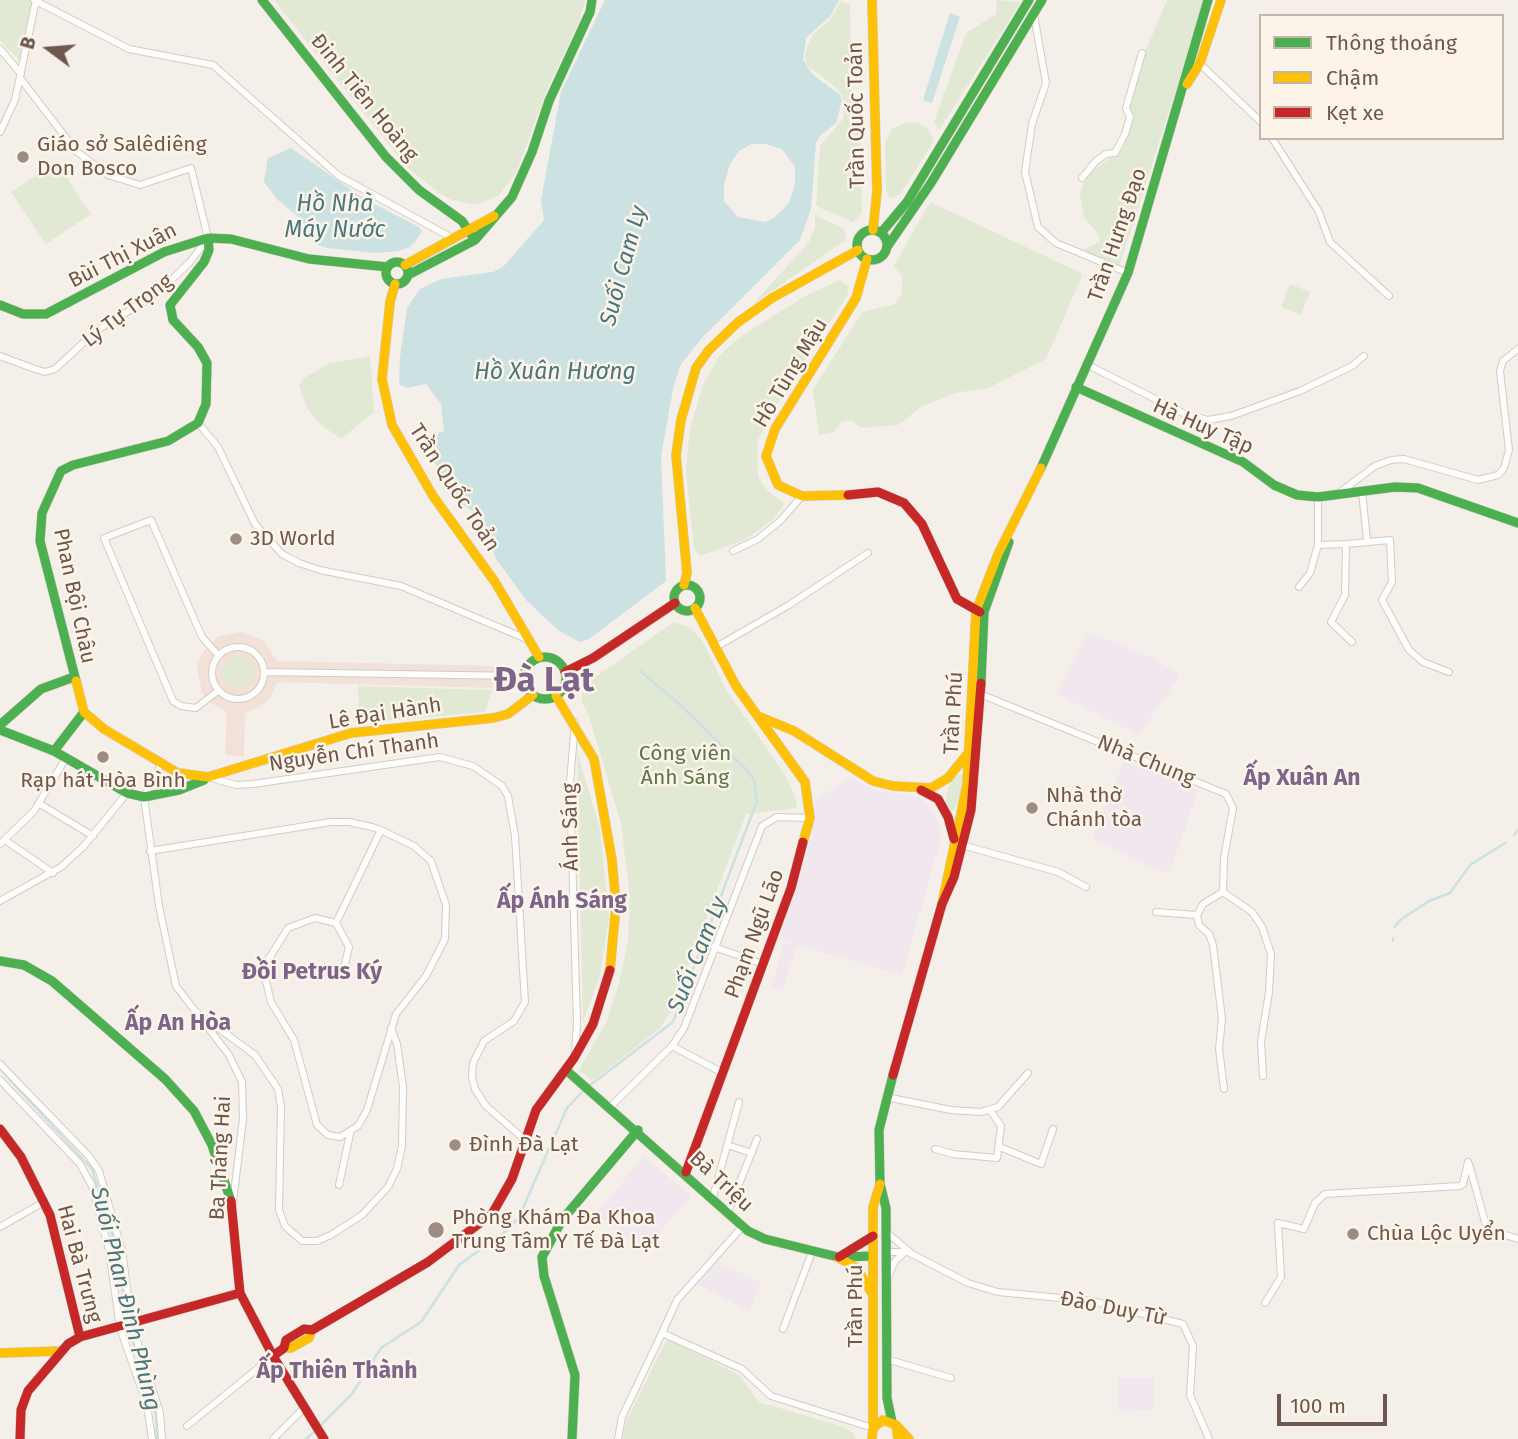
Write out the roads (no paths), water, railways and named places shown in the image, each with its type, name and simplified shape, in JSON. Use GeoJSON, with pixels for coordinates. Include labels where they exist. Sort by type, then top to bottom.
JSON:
{"type":"FeatureCollection","features":[{"type":"Feature","properties":{"kind":"main road","name":"Đinh Tiên Hoàng"},"geometry":{"type":"LineString","coordinates":[[262,0],[386,157],[473,235]]}},
{"type":"Feature","properties":{"kind":"main road"},"geometry":{"type":"LineString","coordinates":[[406,270],[473,235],[499,214],[521,182],[549,101],[590,12],[592,0]]}},
{"type":"Feature","properties":{"kind":"main road","name":"Trần Quốc Toản"},"geometry":{"type":"LineString","coordinates":[[872,0],[877,231]]}},
{"type":"Feature","properties":{"kind":"main road"},"geometry":{"type":"LineString","coordinates":[[858,250],[867,259],[881,257],[931,183],[1042,0]]}},
{"type":"Feature","properties":{"kind":"main road","name":"Trần Hưng Đạo"},"geometry":{"type":"LineString","coordinates":[[1076,387],[1128,273],[1208,0]]}},
{"type":"Feature","properties":{"kind":"main road","name":"Trần Hưng Đạo"},"geometry":{"type":"LineString","coordinates":[[1184,89],[1200,63],[1221,0]]}},
{"type":"Feature","properties":{"kind":"main road"},"geometry":{"type":"LineString","coordinates":[[858,250],[860,236],[877,231],[907,202],[1028,2]]}},
{"type":"Feature","properties":{"kind":"main road"},"geometry":{"type":"LineString","coordinates":[[1028,2],[1034,14]]}},
{"type":"Feature","properties":{"kind":"main road"},"geometry":{"type":"LineString","coordinates":[[877,231],[887,247]]}},
{"type":"Feature","properties":{"kind":"main road"},"geometry":{"type":"LineString","coordinates":[[406,270],[398,262],[388,267],[387,277],[395,284],[404,282],[406,270],[454,239],[473,235]]}},
{"type":"Feature","properties":{"kind":"main road"},"geometry":{"type":"LineString","coordinates":[[198,423],[206,404],[207,363],[198,347],[173,320],[170,306],[179,290],[204,262],[209,250],[208,238]]}},
{"type":"Feature","properties":{"kind":"main road","name":"Bùi Thị Xuân"},"geometry":{"type":"LineString","coordinates":[[0,305],[23,314],[46,314],[164,252],[191,241],[208,238],[231,239],[309,259],[388,267]]}},
{"type":"Feature","properties":{"kind":"main road"},"geometry":{"type":"LineString","coordinates":[[695,608],[684,611],[675,603],[675,592],[684,585],[687,573],[676,454],[681,420],[696,368],[708,351],[737,323],[772,298],[858,250]]}},
{"type":"Feature","properties":{"kind":"main road","name":"Hồ Tùng Mậu"},"geometry":{"type":"LineString","coordinates":[[802,496],[778,485],[770,472],[766,456],[770,440],[780,419],[856,299],[867,259]]}},
{"type":"Feature","properties":{"kind":"main road","name":"Trần Quốc Toản"},"geometry":{"type":"LineString","coordinates":[[395,284],[390,302],[382,379],[392,425],[433,496],[476,553],[539,657]]}},
{"type":"Feature","properties":{"kind":"main road","name":"Hà Huy Tập"},"geometry":{"type":"LineString","coordinates":[[1076,387],[1243,462],[1274,485],[1297,495],[1318,497],[1395,487],[1418,488],[1518,523]]}},
{"type":"Feature","properties":{"kind":"main road","name":"Trần Phú"},"geometry":{"type":"LineString","coordinates":[[898,1439],[887,1398],[886,1208],[880,1184],[879,1130],[958,844],[974,750],[980,612],[998,554],[1013,529],[1076,387]]}},
{"type":"Feature","properties":{"kind":"main road","name":"Phan Bội Châu"},"geometry":{"type":"LineString","coordinates":[[84,712],[40,541],[42,513],[53,484],[61,471],[73,465],[126,454],[168,441],[198,423]]}},
{"type":"Feature","properties":{"kind":"main road"},"geometry":{"type":"LineString","coordinates":[[802,496],[824,498],[878,492],[904,503],[922,524],[957,599],[980,612]]}},
{"type":"Feature","properties":{"kind":"main road"},"geometry":{"type":"LineString","coordinates":[[684,585],[695,587],[699,594],[695,608],[756,716],[794,732],[873,781],[919,789],[938,799],[958,844]]}},
{"type":"Feature","properties":{"kind":"main road"},"geometry":{"type":"LineString","coordinates":[[565,672],[593,658],[675,603]]}},
{"type":"Feature","properties":{"kind":"main road"},"geometry":{"type":"LineString","coordinates":[[539,657],[552,657],[565,672],[564,685],[556,696],[544,699],[533,695],[526,687],[524,676],[528,664],[539,657]]}},
{"type":"Feature","properties":{"kind":"main road"},"geometry":{"type":"LineString","coordinates":[[74,677],[41,690],[0,728],[54,751],[127,793],[144,797],[179,790],[208,777]]}},
{"type":"Feature","properties":{"kind":"main road","name":"Lê Đại Hành"},"geometry":{"type":"LineString","coordinates":[[84,712],[104,729],[161,764],[187,776],[208,777],[343,734],[493,718],[508,714],[533,695]]}},
{"type":"Feature","properties":{"kind":"main road"},"geometry":{"type":"LineString","coordinates":[[273,1356],[284,1348],[286,1340],[304,1329],[312,1330],[428,1262],[480,1226],[503,1198],[524,1139],[547,1092],[566,1070],[593,1024],[605,991],[614,949],[616,905],[612,860],[594,760],[575,723],[556,696]]}},
{"type":"Feature","properties":{"kind":"main road"},"geometry":{"type":"LineString","coordinates":[[54,751],[84,712]]}},
{"type":"Feature","properties":{"kind":"main road","name":"Phạm Ngũ Lão"},"geometry":{"type":"LineString","coordinates":[[685,1172],[791,888],[810,818],[805,782],[756,716]]}},
{"type":"Feature","properties":{"kind":"main road"},"geometry":{"type":"LineString","coordinates":[[919,789],[941,784],[974,750]]}},
{"type":"Feature","properties":{"kind":"main road"},"geometry":{"type":"LineString","coordinates":[[0,961],[24,965],[52,981],[185,1099],[204,1126],[232,1204]]}},
{"type":"Feature","properties":{"kind":"main road","name":"Bà Triệu"},"geometry":{"type":"LineString","coordinates":[[566,1070],[638,1130],[713,1197],[742,1227],[765,1240],[838,1258],[873,1256],[887,1252]]}},
{"type":"Feature","properties":{"kind":"main road","name":"Hai Bà Trưng"},"geometry":{"type":"LineString","coordinates":[[0,1129],[21,1157],[44,1202],[62,1255],[80,1337]]}},
{"type":"Feature","properties":{"kind":"main road"},"geometry":{"type":"LineString","coordinates":[[572,1439],[575,1375],[544,1276],[542,1257],[562,1220],[638,1130]]}},
{"type":"Feature","properties":{"kind":"main road","name":"Trần Phú"},"geometry":{"type":"LineString","coordinates":[[872,1439],[873,1207],[880,1184]]}},
{"type":"Feature","properties":{"kind":"main road","name":"Ba Tháng Hai"},"geometry":{"type":"LineString","coordinates":[[232,1204],[240,1293],[273,1356],[324,1439]]}},
{"type":"Feature","properties":{"kind":"main road"},"geometry":{"type":"LineString","coordinates":[[873,1236],[838,1258],[863,1275],[874,1303]]}},
{"type":"Feature","properties":{"kind":"main road"},"geometry":{"type":"LineString","coordinates":[[20,1439],[24,1400],[60,1351],[80,1337],[132,1325],[240,1293]]}},
{"type":"Feature","properties":{"kind":"main road"},"geometry":{"type":"LineString","coordinates":[[0,1353],[60,1351]]}},
{"type":"Feature","properties":{"kind":"main road"},"geometry":{"type":"LineString","coordinates":[[873,1427],[883,1420],[894,1423],[909,1439]]}},
{"type":"Feature","properties":{"kind":"street"},"geometry":{"type":"LineString","coordinates":[[0,132],[15,100],[35,0],[129,49],[213,65],[272,114],[339,176],[454,239]]}},
{"type":"Feature","properties":{"kind":"street"},"geometry":{"type":"LineString","coordinates":[[1034,14],[1046,83],[1032,124],[1025,172],[1038,227],[1056,243],[1128,273]]}},
{"type":"Feature","properties":{"kind":"street"},"geometry":{"type":"LineString","coordinates":[[0,50],[76,151],[108,175],[140,185],[191,168],[208,238]]}},
{"type":"Feature","properties":{"kind":"street"},"geometry":{"type":"LineString","coordinates":[[1082,178],[1106,153],[1115,153],[1125,134],[1130,117],[1126,108],[1142,53]]}},
{"type":"Feature","properties":{"kind":"street"},"geometry":{"type":"LineString","coordinates":[[1189,60],[1200,63],[1259,120]]}},
{"type":"Feature","properties":{"kind":"street"},"geometry":{"type":"LineString","coordinates":[[1273,140],[1319,212],[1330,242],[1389,296]]}},
{"type":"Feature","properties":{"kind":"street","name":"Lý Tự Trọng"},"geometry":{"type":"LineString","coordinates":[[0,355],[46,372],[55,369],[96,331],[158,293],[190,262],[208,238]]}},
{"type":"Feature","properties":{"kind":"street"},"geometry":{"type":"LineString","coordinates":[[1337,495],[1375,466],[1391,460],[1404,459],[1478,480],[1498,475],[1504,468],[1509,450],[1500,371],[1503,361],[1518,349]]}},
{"type":"Feature","properties":{"kind":"street"},"geometry":{"type":"LineString","coordinates":[[1086,364],[1185,414],[1208,420],[1231,416],[1300,391],[1352,366],[1364,356]]}},
{"type":"Feature","properties":{"kind":"street"},"geometry":{"type":"LineString","coordinates":[[198,423],[218,447],[255,524],[282,554],[299,564],[320,570],[401,586],[529,640]]}},
{"type":"Feature","properties":{"kind":"street"},"geometry":{"type":"LineString","coordinates":[[1362,492],[1367,540]]}},
{"type":"Feature","properties":{"kind":"street"},"geometry":{"type":"LineString","coordinates":[[733,551],[769,531],[802,496]]}},
{"type":"Feature","properties":{"kind":"street"},"geometry":{"type":"LineString","coordinates":[[1299,587],[1310,573],[1318,545],[1318,497]]}},
{"type":"Feature","properties":{"kind":"street"},"geometry":{"type":"LineString","coordinates":[[219,656],[202,637],[151,520],[104,538],[173,701],[181,706],[196,708],[219,690]]}},
{"type":"Feature","properties":{"kind":"street"},"geometry":{"type":"LineString","coordinates":[[1318,545],[1390,540],[1392,582],[1381,597],[1406,645],[1423,663],[1449,672]]}},
{"type":"Feature","properties":{"kind":"street"},"geometry":{"type":"LineString","coordinates":[[1346,544],[1345,595],[1331,622],[1352,642]]}},
{"type":"Feature","properties":{"kind":"street"},"geometry":{"type":"LineString","coordinates":[[716,647],[789,605],[868,553]]}},
{"type":"Feature","properties":{"kind":"street"},"geometry":{"type":"LineString","coordinates":[[230,648],[246,648],[259,657],[264,672],[260,687],[248,697],[233,698],[219,690],[212,675],[219,656],[230,648]]}},
{"type":"Feature","properties":{"kind":"street"},"geometry":{"type":"LineString","coordinates":[[264,672],[524,676]]}},
{"type":"Feature","properties":{"kind":"street","name":"Nhà Chung"},"geometry":{"type":"LineString","coordinates":[[977,693],[1226,794],[1233,808],[1224,858],[1223,892]]}},
{"type":"Feature","properties":{"kind":"street","name":"Ánh Sáng"},"geometry":{"type":"LineString","coordinates":[[574,1058],[577,1023],[570,782],[575,723]]}},
{"type":"Feature","properties":{"kind":"street","name":"Nguyễn Chí Thanh"},"geometry":{"type":"LineString","coordinates":[[208,777],[236,785],[253,784],[440,757],[473,766],[502,786],[508,796],[515,836],[525,1002],[513,1021],[485,1041],[473,1063],[472,1077],[475,1089],[486,1106],[524,1139]]}},
{"type":"Feature","properties":{"kind":"street"},"geometry":{"type":"LineString","coordinates":[[53,873],[2,842],[40,804],[66,758]]}},
{"type":"Feature","properties":{"kind":"street"},"geometry":{"type":"LineString","coordinates":[[144,797],[161,764]]}},
{"type":"Feature","properties":{"kind":"street"},"geometry":{"type":"LineString","coordinates":[[0,901],[53,873],[93,836],[127,793]]}},
{"type":"Feature","properties":{"kind":"street","name":"Ba Tháng Hai"},"geometry":{"type":"LineString","coordinates":[[144,797],[150,850],[175,982],[180,994],[238,1069],[242,1082],[243,1119],[232,1204]]}},
{"type":"Feature","properties":{"kind":"street"},"geometry":{"type":"LineString","coordinates":[[40,804],[93,836]]}},
{"type":"Feature","properties":{"kind":"street"},"geometry":{"type":"LineString","coordinates":[[606,1104],[671,1046],[684,1028],[762,826],[777,817],[810,818]]}},
{"type":"Feature","properties":{"kind":"street"},"geometry":{"type":"LineString","coordinates":[[150,850],[331,822],[362,824],[381,830],[414,846],[431,861],[446,905],[444,939],[426,976],[396,1014],[367,1110],[349,1134],[339,1185]]}},
{"type":"Feature","properties":{"kind":"street"},"geometry":{"type":"LineString","coordinates":[[336,923],[381,830]]}},
{"type":"Feature","properties":{"kind":"street"},"geometry":{"type":"LineString","coordinates":[[958,844],[1058,872],[1086,887]]}},
{"type":"Feature","properties":{"kind":"street"},"geometry":{"type":"LineString","coordinates":[[1196,915],[1203,904],[1223,892],[1252,912],[1262,928],[1271,954],[1269,992],[1261,1042],[1263,1076]]}},
{"type":"Feature","properties":{"kind":"street"},"geometry":{"type":"LineString","coordinates":[[1156,912],[1196,915]]}},
{"type":"Feature","properties":{"kind":"street"},"geometry":{"type":"LineString","coordinates":[[1196,915],[1213,945],[1222,1019],[1219,1049],[1224,1089]]}},
{"type":"Feature","properties":{"kind":"street"},"geometry":{"type":"LineString","coordinates":[[345,964],[349,947],[336,923],[315,918],[288,928],[268,960],[265,977],[271,1002],[294,1040],[317,1125],[328,1135],[340,1137],[349,1134]]}},
{"type":"Feature","properties":{"kind":"street"},"geometry":{"type":"LineString","coordinates":[[714,947],[763,964]]}},
{"type":"Feature","properties":{"kind":"street"},"geometry":{"type":"LineString","coordinates":[[195,1011],[255,1055],[278,1088],[281,1107],[279,1210],[285,1226],[302,1241],[317,1241],[331,1235],[362,1215],[388,1187],[397,1169],[402,1146],[403,1087],[397,1044],[391,1028]]}},
{"type":"Feature","properties":{"kind":"street"},"geometry":{"type":"LineString","coordinates":[[671,1046],[723,1073]]}},
{"type":"Feature","properties":{"kind":"street"},"geometry":{"type":"LineString","coordinates":[[0,1064],[88,1155],[99,1171],[122,1255],[132,1325],[162,1439]]}},
{"type":"Feature","properties":{"kind":"street"},"geometry":{"type":"LineString","coordinates":[[886,1097],[951,1110],[990,1110],[1028,1073]]}},
{"type":"Feature","properties":{"kind":"street"},"geometry":{"type":"LineString","coordinates":[[0,1080],[58,1139],[86,1174],[96,1197],[109,1250],[120,1328],[148,1405],[152,1439]]}},
{"type":"Feature","properties":{"kind":"street"},"geometry":{"type":"LineString","coordinates":[[713,1197],[739,1102]]}},
{"type":"Feature","properties":{"kind":"street"},"geometry":{"type":"LineString","coordinates":[[935,1149],[993,1160],[999,1154],[1001,1126],[990,1110]]}},
{"type":"Feature","properties":{"kind":"street"},"geometry":{"type":"LineString","coordinates":[[1000,1147],[1041,1164],[1053,1129]]}},
{"type":"Feature","properties":{"kind":"street"},"geometry":{"type":"LineString","coordinates":[[727,1212],[757,1139]]}},
{"type":"Feature","properties":{"kind":"street"},"geometry":{"type":"LineString","coordinates":[[727,1145],[752,1153]]}},
{"type":"Feature","properties":{"kind":"street"},"geometry":{"type":"LineString","coordinates":[[1265,1303],[1281,1277],[1278,1223],[1304,1229],[1315,1203],[1325,1194],[1460,1186],[1463,1184],[1468,1162],[1487,1229],[1518,1239]]}},
{"type":"Feature","properties":{"kind":"street"},"geometry":{"type":"LineString","coordinates":[[0,1227],[44,1202]]}},
{"type":"Feature","properties":{"kind":"street"},"geometry":{"type":"LineString","coordinates":[[618,1439],[622,1417],[677,1300],[742,1227]]}},
{"type":"Feature","properties":{"kind":"street"},"geometry":{"type":"LineString","coordinates":[[886,1232],[914,1255]]}},
{"type":"Feature","properties":{"kind":"street"},"geometry":{"type":"LineString","coordinates":[[783,1329],[812,1252]]}},
{"type":"Feature","properties":{"kind":"street","name":"Đào Duy Từ"},"geometry":{"type":"LineString","coordinates":[[887,1252],[914,1255],[968,1283],[998,1292],[1092,1301],[1183,1324],[1193,1346],[1190,1395],[1209,1439]]}},
{"type":"Feature","properties":{"kind":"street"},"geometry":{"type":"LineString","coordinates":[[887,1284],[895,1261],[905,1252]]}},
{"type":"Feature","properties":{"kind":"street"},"geometry":{"type":"LineString","coordinates":[[662,1333],[743,1369],[771,1396],[873,1427]]}},
{"type":"Feature","properties":{"kind":"street"},"geometry":{"type":"LineString","coordinates":[[187,1426],[273,1356]]}},
{"type":"Feature","properties":{"kind":"street"},"geometry":{"type":"LineString","coordinates":[[886,1359],[951,1378]]}},
{"type":"Feature","properties":{"kind":"street"},"geometry":{"type":"LineString","coordinates":[[272,1439],[304,1408]]}},
{"type":"Feature","properties":{"kind":"water","name":"Hồ Xuân Hương"},"geometry":{"type":"Polygon","coordinates":[[[605,0],[839,0],[831,15],[806,38],[803,59],[812,74],[840,95],[842,101],[836,123],[820,136],[816,143],[811,209],[800,240],[702,338],[681,364],[674,384],[661,456],[666,581],[589,639],[580,642],[559,631],[527,601],[496,559],[480,516],[456,500],[448,489],[430,453],[439,432],[444,432],[441,404],[426,384],[407,388],[399,384],[407,308],[420,289],[441,279],[493,272],[503,267],[544,220],[541,200],[561,92],[605,0]],[[751,144],[739,151],[730,164],[724,184],[724,201],[738,217],[764,222],[774,218],[789,203],[795,183],[795,167],[782,149],[766,144],[751,144]]]}},
{"type":"Feature","properties":{"kind":"water"},"geometry":{"type":"Polygon","coordinates":[[[950,13],[960,17],[932,103],[923,100],[950,13]]]}},
{"type":"Feature","properties":{"kind":"water","name":"Hồ Nhà Máy Nước"},"geometry":{"type":"Polygon","coordinates":[[[291,148],[366,200],[419,227],[422,231],[417,239],[410,247],[376,253],[328,248],[316,244],[299,217],[278,200],[264,182],[268,158],[291,148]]]}},
{"type":"Feature","properties":{"kind":"waterway","name":"Suối Cam Ly"},"geometry":{"type":"LineString","coordinates":[[589,1086],[673,1022],[757,801],[754,780],[749,772],[676,701],[640,671]]}},
{"type":"Feature","properties":{"kind":"waterway"},"geometry":{"type":"LineString","coordinates":[[1514,835],[1518,830]]}},
{"type":"Feature","properties":{"kind":"waterway"},"geometry":{"type":"LineString","coordinates":[[1395,927],[1400,920],[1429,901],[1450,893],[1470,865],[1505,843]]}},
{"type":"Feature","properties":{"kind":"waterway","name":"Suối Phan Đình Phùng"},"geometry":{"type":"LineString","coordinates":[[0,1069],[92,1169],[117,1251],[126,1319],[156,1415],[157,1439]]}},
{"type":"Feature","properties":{"kind":"waterway","name":"Suối Cam Ly"},"geometry":{"type":"LineString","coordinates":[[320,1426],[352,1394],[381,1348],[421,1322],[459,1265],[509,1229],[519,1217],[567,1108],[584,1090]]}},
{"type":"Feature","properties":{"kind":"waterway","name":"Suối Cam Ly"},"geometry":{"type":"LineString","coordinates":[[306,1439],[315,1431]]}},
{"type":"Feature","properties":{"kind":"place","name":"Giáo sở Salêdiêng Don Bosco"},"geometry":{"type":"Point","coordinates":[23,157]}},
{"type":"Feature","properties":{"kind":"place","name":"3D World"},"geometry":{"type":"Point","coordinates":[236,539]}},
{"type":"Feature","properties":{"kind":"place","name":"Rạp hát Hòa Bình"},"geometry":{"type":"Point","coordinates":[103,757]}},
{"type":"Feature","properties":{"kind":"place","name":"Nhà thờ Chánh tòa"},"geometry":{"type":"Point","coordinates":[1032,808]}},
{"type":"Feature","properties":{"kind":"place","name":"Đình Đà Lạt"},"geometry":{"type":"Point","coordinates":[455,1145]}},
{"type":"Feature","properties":{"kind":"place","name":"Phòng Khám Đa Khoa Trung Tâm Y Tế Đà Lạt"},"geometry":{"type":"Point","coordinates":[436,1230]}},
{"type":"Feature","properties":{"kind":"place","name":"Chùa Lộc Uyển"},"geometry":{"type":"Point","coordinates":[1353,1234]}},
{"type":"Feature","properties":{"kind":"district","name":"Đà Lạt"},"geometry":{"type":"Point","coordinates":[544,681]}},
{"type":"Feature","properties":{"kind":"district","name":"Ấp Xuân An"},"geometry":{"type":"Point","coordinates":[1302,779]}},
{"type":"Feature","properties":{"kind":"district","name":"Ấp Ánh Sáng"},"geometry":{"type":"Point","coordinates":[562,902]}},
{"type":"Feature","properties":{"kind":"district","name":"Đồi Petrus Ký"},"geometry":{"type":"Point","coordinates":[312,973]}},
{"type":"Feature","properties":{"kind":"district","name":"Ấp An Hòa"},"geometry":{"type":"Point","coordinates":[178,1024]}},
{"type":"Feature","properties":{"kind":"district","name":"Ấp Thiên Thành"},"geometry":{"type":"Point","coordinates":[337,1372]}},
{"type":"Feature","properties":{"kind":"park label","name":"Công viên Ánh Sáng"},"geometry":{"type":"Point","coordinates":[685,766]}}]}
